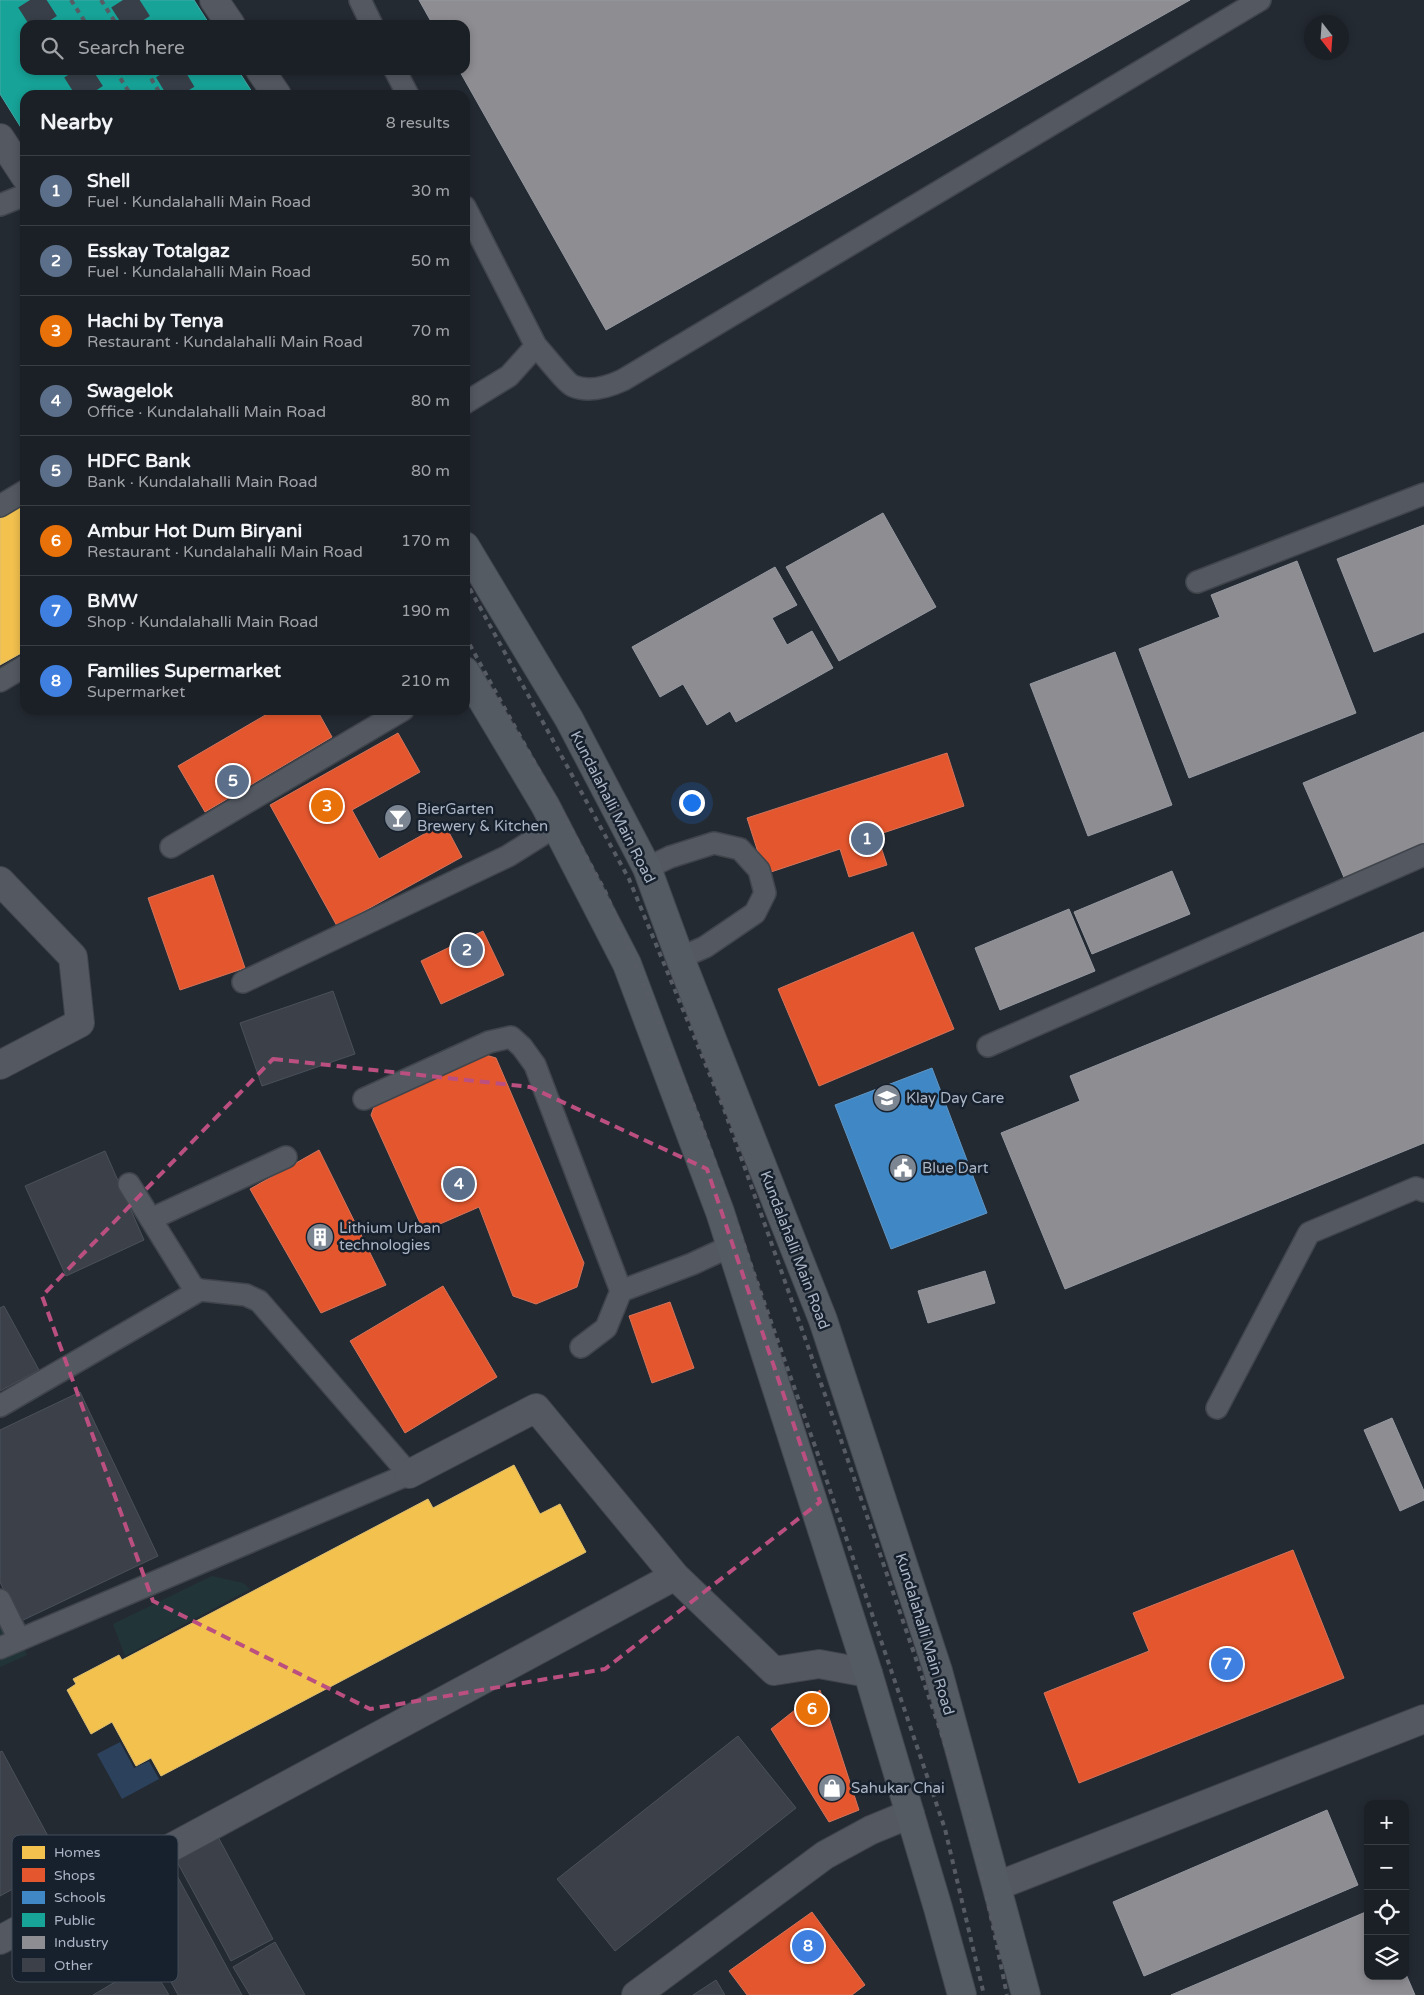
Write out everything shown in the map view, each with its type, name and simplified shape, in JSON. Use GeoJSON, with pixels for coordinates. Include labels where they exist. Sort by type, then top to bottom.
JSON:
{"type":"FeatureCollection","features":[{"type":"Feature","properties":{"kind":"main road","name":"Kundalahalli Main Road"},"geometry":{"type":"LineString","coordinates":[[470,554],[569,719],[647,868],[680,958],[823,1320],[938,1671],[998,1886],[1026,1995]]}},
{"type":"Feature","properties":{"kind":"main road"},"geometry":{"type":"LineString","coordinates":[[470,679],[545,805],[626,964],[717,1202],[868,1673],[962,1995]]}},
{"type":"Feature","properties":{"kind":"street"},"geometry":{"type":"LineString","coordinates":[[214,0],[228,20]]}},
{"type":"Feature","properties":{"kind":"street"},"geometry":{"type":"LineString","coordinates":[[263,75],[274,90]]}},
{"type":"Feature","properties":{"kind":"street"},"geometry":{"type":"LineString","coordinates":[[0,138],[20,168]]}},
{"type":"Feature","properties":{"kind":"street"},"geometry":{"type":"LineString","coordinates":[[0,881],[73,957],[80,1023],[0,1065]]}},
{"type":"Feature","properties":{"kind":"street"},"geometry":{"type":"LineString","coordinates":[[409,1474],[536,1408],[676,1576],[774,1671],[819,1664],[868,1673]]}},
{"type":"Feature","properties":{"kind":"street"},"geometry":{"type":"LineString","coordinates":[[178,1844],[676,1576]]}},
{"type":"Feature","properties":{"kind":"street"},"geometry":{"type":"LineString","coordinates":[[998,1886],[1424,1719]]}},
{"type":"Feature","properties":{"kind":"street"},"geometry":{"type":"LineString","coordinates":[[636,1995],[825,1855],[871,1830],[910,1814]]}},
{"type":"Feature","properties":{"kind":"street"},"geometry":{"type":"LineString","coordinates":[[0,1940],[12,1934]]}},
{"type":"Feature","properties":{"kind":"lane"},"geometry":{"type":"LineString","coordinates":[[360,0],[370,20]]}},
{"type":"Feature","properties":{"kind":"lane"},"geometry":{"type":"LineString","coordinates":[[470,217],[536,346],[572,386],[590,389],[604,388],[623,380],[1260,0]]}},
{"type":"Feature","properties":{"kind":"lane"},"geometry":{"type":"LineString","coordinates":[[398,75],[405,90]]}},
{"type":"Feature","properties":{"kind":"lane"},"geometry":{"type":"LineString","coordinates":[[0,205],[20,197]]}},
{"type":"Feature","properties":{"kind":"lane"},"geometry":{"type":"LineString","coordinates":[[470,400],[509,376],[536,346]]}},
{"type":"Feature","properties":{"kind":"lane"},"geometry":{"type":"LineString","coordinates":[[0,506],[20,494]]}},
{"type":"Feature","properties":{"kind":"lane"},"geometry":{"type":"LineString","coordinates":[[1197,582],[1424,494]]}},
{"type":"Feature","properties":{"kind":"lane"},"geometry":{"type":"LineString","coordinates":[[0,681],[20,669]]}},
{"type":"Feature","properties":{"kind":"lane"},"geometry":{"type":"LineString","coordinates":[[172,847],[395,715]]}},
{"type":"Feature","properties":{"kind":"lane"},"geometry":{"type":"LineString","coordinates":[[243,982],[508,856],[556,826]]}},
{"type":"Feature","properties":{"kind":"lane"},"geometry":{"type":"LineString","coordinates":[[647,868],[670,857],[714,843],[740,849],[759,870],[765,894],[755,913],[705,947],[680,958]]}},
{"type":"Feature","properties":{"kind":"lane"},"geometry":{"type":"LineString","coordinates":[[988,1046],[1424,855]]}},
{"type":"Feature","properties":{"kind":"lane"},"geometry":{"type":"LineString","coordinates":[[364,1099],[489,1042],[512,1037],[522,1047],[535,1065],[621,1291],[606,1328],[581,1347]]}},
{"type":"Feature","properties":{"kind":"lane"},"geometry":{"type":"LineString","coordinates":[[151,1219],[286,1157]]}},
{"type":"Feature","properties":{"kind":"lane"},"geometry":{"type":"LineString","coordinates":[[0,1600],[10,1644],[409,1474],[259,1301],[246,1295],[193,1288],[129,1184]]}},
{"type":"Feature","properties":{"kind":"lane"},"geometry":{"type":"LineString","coordinates":[[1216,1408],[1309,1233],[1416,1188],[1424,1191]]}},
{"type":"Feature","properties":{"kind":"lane"},"geometry":{"type":"LineString","coordinates":[[621,1291],[692,1264],[731,1246]]}},
{"type":"Feature","properties":{"kind":"lane"},"geometry":{"type":"LineString","coordinates":[[0,1406],[200,1290]]}},
{"type":"Feature","properties":{"kind":"highlighted area"},"geometry":{"type":"Polygon","coordinates":[[[273,1059],[530,1087],[707,1169],[820,1502],[605,1669],[370,1709],[153,1601],[42,1296],[273,1059]]]}},
{"type":"Feature","properties":{"kind":"green space"},"geometry":{"type":"Polygon","coordinates":[[[212,1576],[243,1583],[250,1589],[125,1656],[113,1624],[212,1576]]]}},
{"type":"Feature","properties":{"kind":"green space"},"geometry":{"type":"Polygon","coordinates":[[[0,1605],[27,1655],[0,1667],[0,1605]]]}},
{"type":"Feature","properties":{"kind":"water"},"geometry":{"type":"Polygon","coordinates":[[[120,1742],[134,1768],[149,1761],[159,1779],[122,1799],[97,1754],[120,1742]]]}},
{"type":"Feature","properties":{"kind":"building: Homes"},"geometry":{"type":"Polygon","coordinates":[[[20,502],[20,654],[0,665],[0,514],[20,502]]]}},
{"type":"Feature","properties":{"kind":"building: Homes"},"geometry":{"type":"Polygon","coordinates":[[[514,1465],[540,1514],[560,1504],[586,1552],[161,1776],[151,1758],[136,1766],[112,1722],[91,1734],[67,1690],[76,1684],[73,1679],[119,1655],[122,1660],[428,1499],[433,1508],[514,1465]]]}},
{"type":"Feature","properties":{"kind":"building: Shops"},"geometry":{"type":"Polygon","coordinates":[[[265,715],[320,715],[332,737],[205,812],[178,766],[265,715]]]}},
{"type":"Feature","properties":{"kind":"building: Shops"},"geometry":{"type":"Polygon","coordinates":[[[398,733],[420,772],[352,810],[379,859],[444,823],[462,857],[337,926],[270,805],[398,733]]]}},
{"type":"Feature","properties":{"kind":"building: Shops"},"geometry":{"type":"Polygon","coordinates":[[[947,753],[964,806],[877,835],[887,865],[849,877],[840,849],[765,874],[747,818],[947,753]]]}},
{"type":"Feature","properties":{"kind":"building: Shops"},"geometry":{"type":"Polygon","coordinates":[[[213,875],[245,968],[180,990],[148,898],[213,875]]]}},
{"type":"Feature","properties":{"kind":"building: Shops"},"geometry":{"type":"Polygon","coordinates":[[[483,931],[504,975],[441,1004],[421,961],[483,931]]]}},
{"type":"Feature","properties":{"kind":"building: Shops"},"geometry":{"type":"Polygon","coordinates":[[[913,932],[954,1029],[819,1086],[778,989],[913,932]]]}},
{"type":"Feature","properties":{"kind":"building: Shops"},"geometry":{"type":"Polygon","coordinates":[[[479,1053],[496,1058],[584,1263],[577,1287],[536,1304],[513,1296],[479,1207],[433,1227],[420,1223],[371,1115],[377,1099],[479,1053]]]}},
{"type":"Feature","properties":{"kind":"building: Shops","name":"Lithium Urban technologies"},"geometry":{"type":"Polygon","coordinates":[[[319,1150],[386,1285],[321,1313],[250,1189],[319,1150]]]}},
{"type":"Feature","properties":{"kind":"building: Shops"},"geometry":{"type":"Polygon","coordinates":[[[443,1286],[497,1377],[405,1433],[350,1341],[443,1286]]]}},
{"type":"Feature","properties":{"kind":"building: Shops"},"geometry":{"type":"Polygon","coordinates":[[[670,1302],[694,1368],[652,1383],[629,1316],[670,1302]]]}},
{"type":"Feature","properties":{"kind":"building: Shops"},"geometry":{"type":"Polygon","coordinates":[[[1293,1550],[1344,1678],[1079,1783],[1044,1693],[1149,1651],[1133,1613],[1293,1550]]]}},
{"type":"Feature","properties":{"kind":"building: Shops"},"geometry":{"type":"Polygon","coordinates":[[[820,1690],[859,1810],[829,1822],[771,1729],[820,1690]]]}},
{"type":"Feature","properties":{"kind":"building: Shops"},"geometry":{"type":"Polygon","coordinates":[[[812,1912],[865,1985],[852,1995],[747,1995],[729,1971],[812,1912]]]}},
{"type":"Feature","properties":{"kind":"building: Schools"},"geometry":{"type":"Polygon","coordinates":[[[932,1068],[987,1213],[891,1249],[835,1105],[932,1068]]]}},
{"type":"Feature","properties":{"kind":"building: Public"},"geometry":{"type":"Polygon","coordinates":[[[0,0],[194,0],[207,20],[20,20],[20,75],[241,75],[251,90],[20,90],[20,126],[0,94],[0,0]]]}},
{"type":"Feature","properties":{"kind":"building: Industry"},"geometry":{"type":"Polygon","coordinates":[[[419,0],[1190,0],[606,330],[462,75],[470,75],[470,20],[430,20],[419,0]]]}},
{"type":"Feature","properties":{"kind":"building: Industry"},"geometry":{"type":"Polygon","coordinates":[[[883,513],[936,607],[839,661],[786,567],[883,513]]]}},
{"type":"Feature","properties":{"kind":"building: Industry"},"geometry":{"type":"Polygon","coordinates":[[[1424,525],[1424,632],[1374,652],[1337,559],[1424,525]]]}},
{"type":"Feature","properties":{"kind":"building: Industry"},"geometry":{"type":"Polygon","coordinates":[[[1297,561],[1356,713],[1189,778],[1139,649],[1220,617],[1211,595],[1297,561]]]}},
{"type":"Feature","properties":{"kind":"building: Industry"},"geometry":{"type":"Polygon","coordinates":[[[775,567],[797,605],[772,618],[787,645],[812,631],[833,668],[736,722],[730,711],[707,725],[683,684],[660,697],[632,647],[775,567]]]}},
{"type":"Feature","properties":{"kind":"building: Industry"},"geometry":{"type":"Polygon","coordinates":[[[1115,652],[1172,805],[1088,836],[1030,684],[1115,652]]]}},
{"type":"Feature","properties":{"kind":"building: Industry"},"geometry":{"type":"Polygon","coordinates":[[[1424,732],[1424,849],[1346,882],[1303,783],[1424,732]]]}},
{"type":"Feature","properties":{"kind":"building: Industry"},"geometry":{"type":"Polygon","coordinates":[[[1172,871],[1190,914],[1092,954],[1074,912],[1172,871]]]}},
{"type":"Feature","properties":{"kind":"building: Industry"},"geometry":{"type":"Polygon","coordinates":[[[1069,909],[1095,971],[1000,1010],[975,948],[1069,909]]]}},
{"type":"Feature","properties":{"kind":"building: Industry"},"geometry":{"type":"Polygon","coordinates":[[[1424,932],[1424,1143],[1065,1289],[1001,1133],[1080,1101],[1070,1076],[1424,932]]]}},
{"type":"Feature","properties":{"kind":"building: Industry"},"geometry":{"type":"Polygon","coordinates":[[[985,1271],[995,1303],[928,1323],[918,1291],[985,1271]]]}},
{"type":"Feature","properties":{"kind":"building: Industry"},"geometry":{"type":"Polygon","coordinates":[[[1392,1418],[1424,1491],[1424,1500],[1400,1511],[1364,1430],[1392,1418]]]}},
{"type":"Feature","properties":{"kind":"building: Industry"},"geometry":{"type":"Polygon","coordinates":[[[1327,1810],[1358,1885],[1144,1976],[1113,1902],[1327,1810]]]}},
{"type":"Feature","properties":{"kind":"building: Industry"},"geometry":{"type":"Polygon","coordinates":[[[1364,1913],[1364,1980],[1408,1980],[1415,1995],[1171,1995],[1364,1913]]]}},
{"type":"Feature","properties":{"kind":"building: Other"},"geometry":{"type":"Polygon","coordinates":[[[333,991],[355,1054],[262,1086],[240,1023],[333,991]]]}},
{"type":"Feature","properties":{"kind":"building: Other"},"geometry":{"type":"Polygon","coordinates":[[[105,1151],[144,1240],[66,1276],[25,1186],[105,1151]]]}},
{"type":"Feature","properties":{"kind":"building: Other"},"geometry":{"type":"Polygon","coordinates":[[[4,1306],[39,1370],[0,1391],[0,1308],[4,1306]]]}},
{"type":"Feature","properties":{"kind":"building: Other"},"geometry":{"type":"Polygon","coordinates":[[[80,1392],[158,1556],[19,1622],[0,1582],[0,1430],[80,1392]]]}},
{"type":"Feature","properties":{"kind":"building: Other"},"geometry":{"type":"Polygon","coordinates":[[[738,1736],[796,1808],[615,1951],[557,1879],[738,1736]]]}},
{"type":"Feature","properties":{"kind":"building: Other"},"geometry":{"type":"Polygon","coordinates":[[[2,1751],[47,1835],[12,1835],[12,1889],[0,1896],[0,1752],[2,1751]]]}},
{"type":"Feature","properties":{"kind":"building: Other"},"geometry":{"type":"Polygon","coordinates":[[[217,1835],[273,1939],[231,1961],[178,1864],[178,1856],[217,1835]]]}},
{"type":"Feature","properties":{"kind":"building: Other"},"geometry":{"type":"Polygon","coordinates":[[[178,1878],[242,1995],[178,1995],[171,1982],[178,1982],[178,1878]]]}},
{"type":"Feature","properties":{"kind":"building: Other"},"geometry":{"type":"Polygon","coordinates":[[[275,1942],[305,1995],[250,1995],[233,1967],[275,1942]]]}},
{"type":"Feature","properties":{"kind":"building: Other"},"geometry":{"type":"Polygon","coordinates":[[[716,1980],[725,1995],[693,1995],[716,1980]]]}},
{"type":"Feature","properties":{"kind":"building: Other"},"geometry":{"type":"Polygon","coordinates":[[[115,1982],[161,1982],[169,1995],[93,1995],[115,1982]]]}},
{"type":"Feature","properties":{"kind":"tunnel"},"geometry":{"type":"LineString","coordinates":[[30,0],[43,20]]}},
{"type":"Feature","properties":{"kind":"tunnel"},"geometry":{"type":"LineString","coordinates":[[123,0],[136,20]]}},
{"type":"Feature","properties":{"kind":"tunnel"},"geometry":{"type":"LineString","coordinates":[[79,75],[89,90]]}},
{"type":"Feature","properties":{"kind":"tunnel"},"geometry":{"type":"LineString","coordinates":[[171,75],[180,90]]}},
{"type":"Feature","properties":{"kind":"railway"},"geometry":{"type":"LineString","coordinates":[[71,0],[84,20]]}},
{"type":"Feature","properties":{"kind":"railway"},"geometry":{"type":"LineString","coordinates":[[101,0],[114,20]]}},
{"type":"Feature","properties":{"kind":"railway"},"geometry":{"type":"LineString","coordinates":[[118,75],[128,90]]}},
{"type":"Feature","properties":{"kind":"railway"},"geometry":{"type":"LineString","coordinates":[[149,75],[158,90]]}},
{"type":"Feature","properties":{"kind":"railway"},"geometry":{"type":"LineString","coordinates":[[470,589],[629,879],[724,1109],[841,1440],[971,1820],[1007,1995]]}},
{"type":"Feature","properties":{"kind":"railway"},"geometry":{"type":"LineString","coordinates":[[470,645],[605,891],[699,1118],[816,1449],[945,1829],[984,1995]]}},
{"type":"Feature","properties":{"kind":"place","name":"HDFC Bank"},"geometry":{"type":"Point","coordinates":[233,781]}},
{"type":"Feature","properties":{"kind":"place","name":"Hachi by Tenya"},"geometry":{"type":"Point","coordinates":[327,806]}},
{"type":"Feature","properties":{"kind":"place","name":"BierGarten Brewery & Kitchen"},"geometry":{"type":"Point","coordinates":[398,818]}},
{"type":"Feature","properties":{"kind":"place","name":"Shell"},"geometry":{"type":"Point","coordinates":[867,839]}},
{"type":"Feature","properties":{"kind":"place","name":"Esskay Totalgaz"},"geometry":{"type":"Point","coordinates":[467,950]}},
{"type":"Feature","properties":{"kind":"place","name":"Klay Day Care"},"geometry":{"type":"Point","coordinates":[887,1098]}},
{"type":"Feature","properties":{"kind":"place","name":"Blue Dart"},"geometry":{"type":"Point","coordinates":[903,1168]}},
{"type":"Feature","properties":{"kind":"place","name":"Swagelok"},"geometry":{"type":"Point","coordinates":[459,1184]}},
{"type":"Feature","properties":{"kind":"place","name":"Lithium Urban technologies"},"geometry":{"type":"Point","coordinates":[320,1237]}},
{"type":"Feature","properties":{"kind":"place","name":"BMW"},"geometry":{"type":"Point","coordinates":[1227,1664]}},
{"type":"Feature","properties":{"kind":"place","name":"Ambur Hot Dum Biryani"},"geometry":{"type":"Point","coordinates":[812,1709]}},
{"type":"Feature","properties":{"kind":"place","name":"Sahukar Chai"},"geometry":{"type":"Point","coordinates":[832,1788]}},
{"type":"Feature","properties":{"kind":"place","name":"Families Supermarket"},"geometry":{"type":"Point","coordinates":[808,1946]}}]}
